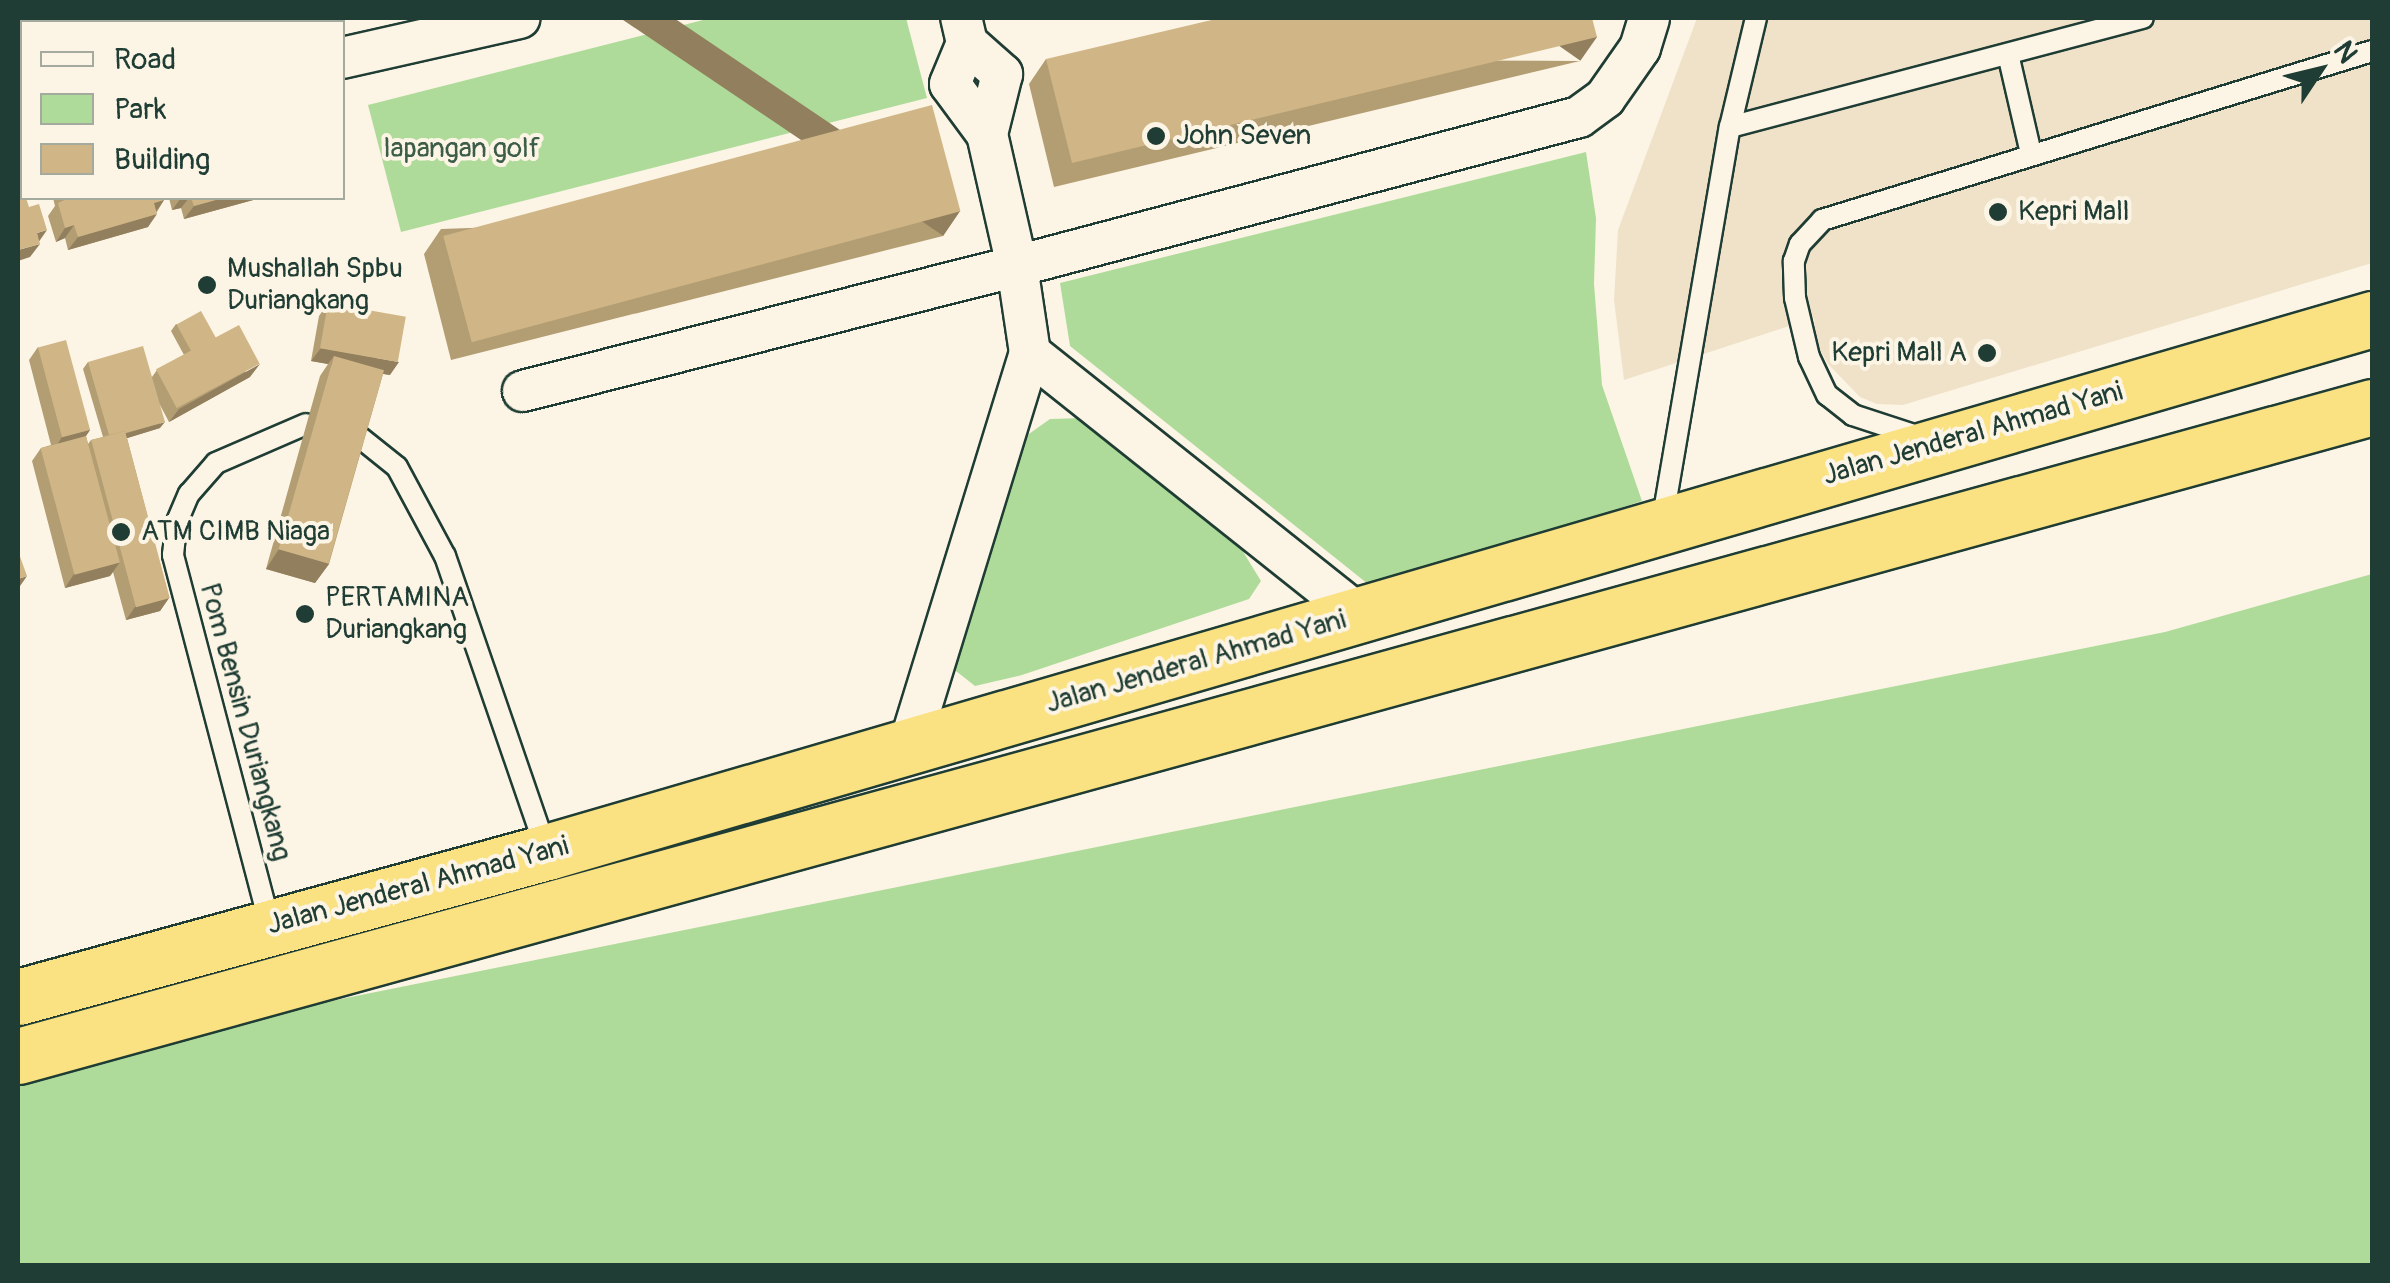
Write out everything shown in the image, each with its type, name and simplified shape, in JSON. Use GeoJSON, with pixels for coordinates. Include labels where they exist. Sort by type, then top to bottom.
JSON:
{"type":"FeatureCollection","features":[{"type":"Feature","properties":{"kind":"highway","name":"Jalan Jenderal Ahmad Yani"},"geometry":{"type":"LineString","coordinates":[[18,997],[547,852],[2372,319]]}},
{"type":"Feature","properties":{"kind":"highway"},"geometry":{"type":"LineString","coordinates":[[2154,381],[2179,461]]}},
{"type":"Feature","properties":{"kind":"highway","name":"Jalan Jenderal Ahmad Yani"},"geometry":{"type":"LineString","coordinates":[[18,1056],[2372,407]]}},
{"type":"Feature","properties":{"kind":"street"},"geometry":{"type":"LineString","coordinates":[[345,57],[520,18]]}},
{"type":"Feature","properties":{"kind":"street"},"geometry":{"type":"LineString","coordinates":[[523,391],[1017,266],[1579,117],[1605,98],[1640,48],[1649,18]]}},
{"type":"Feature","properties":{"kind":"street"},"geometry":{"type":"LineString","coordinates":[[909,746],[1030,352],[1017,266],[987,134],[950,84],[964,30]]}},
{"type":"Feature","properties":{"kind":"street"},"geometry":{"type":"LineString","coordinates":[[1030,352],[1358,614]]}},
{"type":"Feature","properties":{"kind":"lane"},"geometry":{"type":"LineString","coordinates":[[1662,525],[1730,127],[1756,18]]}},
{"type":"Feature","properties":{"kind":"lane"},"geometry":{"type":"LineString","coordinates":[[1730,127],[2143,18]]}},
{"type":"Feature","properties":{"kind":"lane"},"geometry":{"type":"LineString","coordinates":[[1939,443],[1854,416],[1827,396],[1802,338],[1794,260],[1808,234],[1840,212],[2372,51]]}},
{"type":"Feature","properties":{"kind":"lane"},"geometry":{"type":"LineString","coordinates":[[2008,54],[2031,154]]}},
{"type":"Feature","properties":{"kind":"lane","name":"Pom Bensin Duriangkang"},"geometry":{"type":"LineString","coordinates":[[270,925],[173,556],[176,524],[189,494],[216,463],[306,424]]}},
{"type":"Feature","properties":{"kind":"lane"},"geometry":{"type":"LineString","coordinates":[[357,435],[397,467],[445,556],[547,852]]}},
{"type":"Feature","properties":{"kind":"shaded area","name":"Kepri Mall"},"geometry":{"type":"Polygon","coordinates":[[[1697,18],[2372,18],[2372,263],[1903,405],[1877,404],[1860,397],[1828,364],[1817,344],[1814,318],[1624,380],[1614,300],[1618,230],[1697,18]]]}},
{"type":"Feature","properties":{"kind":"green space","name":"lapangan golf"},"geometry":{"type":"Polygon","coordinates":[[[711,18],[906,18],[927,98],[401,232],[368,105],[711,18]]]}},
{"type":"Feature","properties":{"kind":"green space"},"geometry":{"type":"Polygon","coordinates":[[[1586,152],[1596,218],[1594,284],[1602,385],[1642,501],[1373,588],[1070,346],[1060,283],[1586,152]]]}},
{"type":"Feature","properties":{"kind":"green space"},"geometry":{"type":"Polygon","coordinates":[[[1083,418],[1198,509],[1242,550],[1261,581],[1249,599],[1022,675],[975,686],[956,671],[949,649],[1019,441],[1050,419],[1083,418]]]}},
{"type":"Feature","properties":{"kind":"green space"},"geometry":{"type":"Polygon","coordinates":[[[2372,574],[2372,1265],[18,1265],[18,1064],[2165,632],[2372,574]]]}},
{"type":"Feature","properties":{"kind":"building"},"geometry":{"type":"Polygon","coordinates":[[[18,18],[49,18],[20,20],[18,47],[18,18]]]}},
{"type":"Feature","properties":{"kind":"building","name":"John Seven"},"geometry":{"type":"Polygon","coordinates":[[[1220,18],[1592,18],[1597,37],[1072,163],[1046,59],[1220,18]]]}},
{"type":"Feature","properties":{"kind":"building"},"geometry":{"type":"Polygon","coordinates":[[[932,105],[960,211],[472,342],[443,236],[932,105]]]}},
{"type":"Feature","properties":{"kind":"building"},"geometry":{"type":"Polygon","coordinates":[[[18,185],[20,200],[27,200],[29,207],[39,204],[47,230],[37,233],[40,244],[18,250],[18,185]]]}},
{"type":"Feature","properties":{"kind":"building"},"geometry":{"type":"Polygon","coordinates":[[[164,200],[154,203],[157,214],[78,237],[74,225],[65,228],[58,203],[164,200]]]}},
{"type":"Feature","properties":{"kind":"building"},"geometry":{"type":"Polygon","coordinates":[[[192,200],[216,200],[194,206],[192,200]]]}},
{"type":"Feature","properties":{"kind":"building"},"geometry":{"type":"Polygon","coordinates":[[[328,303],[406,317],[398,362],[320,348],[328,303]]]}},
{"type":"Feature","properties":{"kind":"building"},"geometry":{"type":"Polygon","coordinates":[[[201,311],[216,338],[192,352],[177,325],[201,311]]]}},
{"type":"Feature","properties":{"kind":"building"},"geometry":{"type":"Polygon","coordinates":[[[239,325],[260,364],[177,408],[156,369],[239,325]]]}},
{"type":"Feature","properties":{"kind":"building"},"geometry":{"type":"Polygon","coordinates":[[[66,340],[90,430],[62,437],[38,348],[66,340]]]}},
{"type":"Feature","properties":{"kind":"building"},"geometry":{"type":"Polygon","coordinates":[[[143,346],[165,422],[109,435],[88,362],[143,346]]]}},
{"type":"Feature","properties":{"kind":"building"},"geometry":{"type":"Polygon","coordinates":[[[334,356],[384,370],[329,564],[279,549],[334,356]]]}},
{"type":"Feature","properties":{"kind":"building"},"geometry":{"type":"Polygon","coordinates":[[[125,431],[170,598],[136,607],[91,440],[125,431]]]}},
{"type":"Feature","properties":{"kind":"building"},"geometry":{"type":"Polygon","coordinates":[[[86,436],[120,563],[75,575],[41,448],[86,436]]]}},
{"type":"Feature","properties":{"kind":"building"},"geometry":{"type":"Polygon","coordinates":[[[18,551],[27,576],[18,579],[18,551]]]}},
{"type":"Feature","properties":{"kind":"place","name":"John Seven"},"geometry":{"type":"Point","coordinates":[1156,136]}},
{"type":"Feature","properties":{"kind":"place","name":"Kepri Mall"},"geometry":{"type":"Point","coordinates":[1998,212]}},
{"type":"Feature","properties":{"kind":"place","name":"Mushallah Spbu Duriangkang"},"geometry":{"type":"Point","coordinates":[207,285]}},
{"type":"Feature","properties":{"kind":"place","name":"Kepri Mall A"},"geometry":{"type":"Point","coordinates":[1987,353]}},
{"type":"Feature","properties":{"kind":"place","name":"ATM CIMB Niaga"},"geometry":{"type":"Point","coordinates":[121,532]}},
{"type":"Feature","properties":{"kind":"place","name":"PERTAMINA Duriangkang"},"geometry":{"type":"Point","coordinates":[305,614]}}]}
